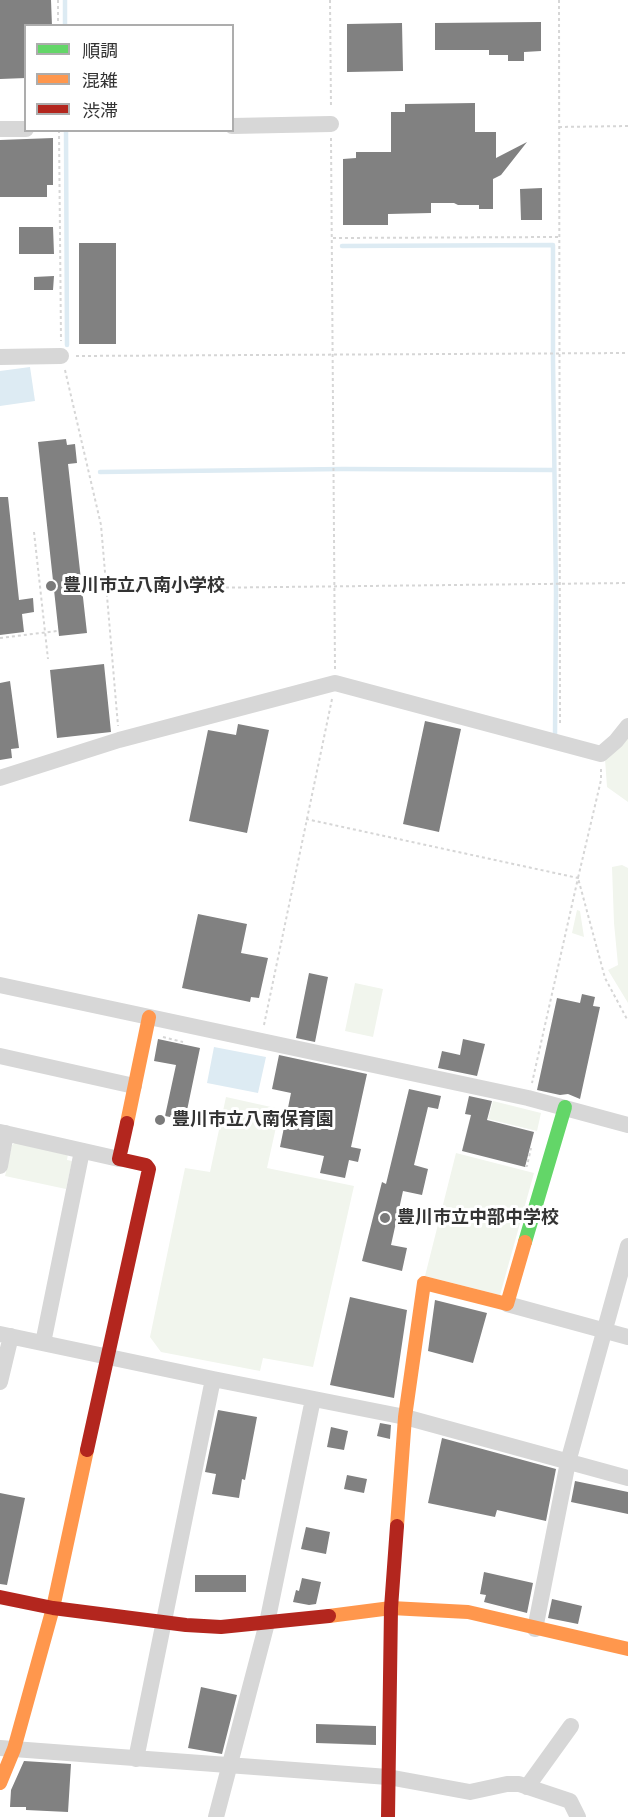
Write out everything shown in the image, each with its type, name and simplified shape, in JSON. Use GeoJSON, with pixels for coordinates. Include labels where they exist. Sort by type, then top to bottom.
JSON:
{"type":"FeatureCollection","features":[{"type":"Feature","properties":{"kind":"street"},"geometry":{"type":"LineString","coordinates":[[234,126],[331,124]]}},
{"type":"Feature","properties":{"kind":"street"},"geometry":{"type":"LineString","coordinates":[[0,129],[24,129]]}},
{"type":"Feature","properties":{"kind":"street"},"geometry":{"type":"LineString","coordinates":[[0,357],[61,356]]}},
{"type":"Feature","properties":{"kind":"street"},"geometry":{"type":"LineString","coordinates":[[0,778],[119,741],[335,683],[601,754],[628,726]]}},
{"type":"Feature","properties":{"kind":"street"},"geometry":{"type":"LineString","coordinates":[[0,985],[528,1098],[628,1125]]}},
{"type":"Feature","properties":{"kind":"street"},"geometry":{"type":"LineString","coordinates":[[119,1159],[148,1017]]}},
{"type":"Feature","properties":{"kind":"street"},"geometry":{"type":"LineString","coordinates":[[0,1056],[134,1086]]}},
{"type":"Feature","properties":{"kind":"street"},"geometry":{"type":"LineString","coordinates":[[507,1304],[566,1107]]}},
{"type":"Feature","properties":{"kind":"street"},"geometry":{"type":"LineString","coordinates":[[0,1166],[3,1132],[146,1165],[149,1169],[53,1608],[7,1748],[0,1783]]}},
{"type":"Feature","properties":{"kind":"street"},"geometry":{"type":"LineString","coordinates":[[43,1343],[82,1151]]}},
{"type":"Feature","properties":{"kind":"street"},"geometry":{"type":"LineString","coordinates":[[535,1629],[568,1462],[628,1246]]}},
{"type":"Feature","properties":{"kind":"street"},"geometry":{"type":"LineString","coordinates":[[388,1817],[391,1608],[405,1417],[424,1283],[628,1337]]}},
{"type":"Feature","properties":{"kind":"street"},"geometry":{"type":"LineString","coordinates":[[0,1382],[5,1335],[405,1417],[628,1478]]}},
{"type":"Feature","properties":{"kind":"street"},"geometry":{"type":"LineString","coordinates":[[136,1759],[213,1379]]}},
{"type":"Feature","properties":{"kind":"street"},"geometry":{"type":"LineString","coordinates":[[216,1817],[267,1623],[313,1399]]}},
{"type":"Feature","properties":{"kind":"street"},"geometry":{"type":"LineString","coordinates":[[0,1597],[53,1608],[186,1625],[220,1627],[391,1608],[468,1611],[535,1629],[628,1649]]}},
{"type":"Feature","properties":{"kind":"street"},"geometry":{"type":"LineString","coordinates":[[527,1787],[571,1726]]}},
{"type":"Feature","properties":{"kind":"street"},"geometry":{"type":"LineString","coordinates":[[7,1748],[388,1777],[470,1792],[507,1784],[519,1784],[570,1801],[578,1817]]}},
{"type":"Feature","properties":{"kind":"path"},"geometry":{"type":"LineString","coordinates":[[58,0],[58,24]]}},
{"type":"Feature","properties":{"kind":"path"},"geometry":{"type":"LineString","coordinates":[[261,1040],[335,683],[330,0]]}},
{"type":"Feature","properties":{"kind":"path"},"geometry":{"type":"LineString","coordinates":[[560,0],[560,744]]}},
{"type":"Feature","properties":{"kind":"path"},"geometry":{"type":"LineString","coordinates":[[559,127],[628,126]]}},
{"type":"Feature","properties":{"kind":"path"},"geometry":{"type":"LineString","coordinates":[[59,132],[61,356],[101,525],[119,741]]}},
{"type":"Feature","properties":{"kind":"path"},"geometry":{"type":"LineString","coordinates":[[333,237],[559,237]]}},
{"type":"Feature","properties":{"kind":"path"},"geometry":{"type":"LineString","coordinates":[[61,356],[628,353]]}},
{"type":"Feature","properties":{"kind":"path"},"geometry":{"type":"LineString","coordinates":[[34,532],[48,659]]}},
{"type":"Feature","properties":{"kind":"path"},"geometry":{"type":"LineString","coordinates":[[106,590],[628,583]]}},
{"type":"Feature","properties":{"kind":"path"},"geometry":{"type":"LineString","coordinates":[[0,638],[57,631]]}},
{"type":"Feature","properties":{"kind":"path"},"geometry":{"type":"LineString","coordinates":[[528,1098],[601,780],[601,754]]}},
{"type":"Feature","properties":{"kind":"path"},"geometry":{"type":"LineString","coordinates":[[306,819],[578,878]]}},
{"type":"Feature","properties":{"kind":"path"},"geometry":{"type":"LineString","coordinates":[[578,878],[605,978],[628,1021]]}},
{"type":"Feature","properties":{"kind":"path"},"geometry":{"type":"LineString","coordinates":[[157,1036],[183,1042]]}},
{"type":"Feature","properties":{"kind":"path"},"geometry":{"type":"LineString","coordinates":[[525,1166],[527,1166],[531,1148]]}},
{"type":"Feature","properties":{"kind":"shaded area"},"geometry":{"type":"Polygon","coordinates":[[[30,367],[35,401],[0,406],[0,371],[30,367]]]}},
{"type":"Feature","properties":{"kind":"shaded area"},"geometry":{"type":"Polygon","coordinates":[[[628,736],[628,802],[607,787],[605,759],[628,736]]]}},
{"type":"Feature","properties":{"kind":"shaded area"},"geometry":{"type":"Polygon","coordinates":[[[622,865],[628,868],[628,1003],[608,970],[618,965],[612,867],[622,865]]]}},
{"type":"Feature","properties":{"kind":"shaded area"},"geometry":{"type":"Polygon","coordinates":[[[577,910],[580,911],[584,937],[572,933],[577,910]]]}},
{"type":"Feature","properties":{"kind":"shaded area"},"geometry":{"type":"Polygon","coordinates":[[[355,983],[383,989],[373,1037],[345,1031],[355,983]]]}},
{"type":"Feature","properties":{"kind":"shaded area"},"geometry":{"type":"Polygon","coordinates":[[[214,1047],[266,1057],[258,1093],[207,1083],[214,1047]]]}},
{"type":"Feature","properties":{"kind":"shaded area"},"geometry":{"type":"Polygon","coordinates":[[[226,1097],[280,1109],[267,1168],[354,1186],[313,1367],[263,1358],[260,1371],[161,1352],[150,1337],[185,1168],[210,1172],[226,1097]]]}},
{"type":"Feature","properties":{"kind":"shaded area"},"geometry":{"type":"Polygon","coordinates":[[[493,1101],[541,1113],[537,1131],[488,1119],[493,1101]]]}},
{"type":"Feature","properties":{"kind":"shaded area"},"geometry":{"type":"Polygon","coordinates":[[[16,1142],[68,1154],[67,1160],[72,1161],[66,1189],[5,1176],[12,1145],[16,1142]]]}},
{"type":"Feature","properties":{"kind":"shaded area"},"geometry":{"type":"Polygon","coordinates":[[[456,1153],[534,1173],[500,1295],[425,1276],[456,1153]]]}},
{"type":"Feature","properties":{"kind":"building"},"geometry":{"type":"Polygon","coordinates":[[[0,0],[51,0],[52,24],[24,24],[24,78],[0,79],[0,0]]]}},
{"type":"Feature","properties":{"kind":"building"},"geometry":{"type":"Polygon","coordinates":[[[541,22],[541,51],[524,52],[524,61],[508,61],[508,55],[489,55],[489,50],[435,50],[435,23],[541,22]]]}},
{"type":"Feature","properties":{"kind":"building"},"geometry":{"type":"Polygon","coordinates":[[[402,23],[403,71],[347,72],[347,24],[402,23]]]}},
{"type":"Feature","properties":{"kind":"building"},"geometry":{"type":"Polygon","coordinates":[[[475,103],[475,132],[496,132],[496,158],[527,142],[501,175],[493,179],[493,209],[479,209],[479,205],[431,203],[431,213],[388,214],[388,225],[343,225],[343,159],[356,158],[356,152],[391,152],[391,112],[405,112],[405,104],[475,103]]]}},
{"type":"Feature","properties":{"kind":"building"},"geometry":{"type":"Polygon","coordinates":[[[53,138],[53,185],[47,185],[47,197],[0,197],[0,140],[53,138]]]}},
{"type":"Feature","properties":{"kind":"building"},"geometry":{"type":"Polygon","coordinates":[[[542,188],[542,220],[521,220],[520,189],[542,188]]]}},
{"type":"Feature","properties":{"kind":"building"},"geometry":{"type":"Polygon","coordinates":[[[19,227],[53,227],[54,254],[19,254],[19,227]]]}},
{"type":"Feature","properties":{"kind":"building"},"geometry":{"type":"Polygon","coordinates":[[[79,243],[116,243],[116,344],[79,344],[79,243]]]}},
{"type":"Feature","properties":{"kind":"building"},"geometry":{"type":"Polygon","coordinates":[[[54,276],[53,290],[34,290],[34,277],[54,276]]]}},
{"type":"Feature","properties":{"kind":"building"},"geometry":{"type":"Polygon","coordinates":[[[66,439],[67,445],[75,444],[77,463],[68,464],[87,633],[59,636],[38,442],[66,439]]]}},
{"type":"Feature","properties":{"kind":"building"},"geometry":{"type":"Polygon","coordinates":[[[0,497],[8,497],[19,600],[33,598],[34,612],[22,614],[24,632],[0,635],[0,497]]]}},
{"type":"Feature","properties":{"kind":"building"},"geometry":{"type":"Polygon","coordinates":[[[104,664],[111,732],[57,738],[50,670],[104,664]]]}},
{"type":"Feature","properties":{"kind":"building"},"geometry":{"type":"Polygon","coordinates":[[[10,681],[19,748],[11,749],[12,758],[0,760],[0,683],[10,681]]]}},
{"type":"Feature","properties":{"kind":"building"},"geometry":{"type":"Polygon","coordinates":[[[425,721],[461,729],[439,832],[403,824],[425,721]]]}},
{"type":"Feature","properties":{"kind":"building"},"geometry":{"type":"Polygon","coordinates":[[[238,724],[269,730],[247,833],[189,821],[208,730],[236,735],[238,724]]]}},
{"type":"Feature","properties":{"kind":"building"},"geometry":{"type":"Polygon","coordinates":[[[198,914],[247,924],[241,953],[268,958],[259,998],[251,997],[250,1002],[182,988],[198,914]]]}},
{"type":"Feature","properties":{"kind":"building"},"geometry":{"type":"Polygon","coordinates":[[[309,973],[328,977],[315,1042],[296,1038],[309,973]]]}},
{"type":"Feature","properties":{"kind":"building"},"geometry":{"type":"Polygon","coordinates":[[[582,994],[595,997],[593,1006],[600,1007],[580,1099],[568,1094],[560,1095],[537,1090],[557,998],[580,1003],[582,994]]]}},
{"type":"Feature","properties":{"kind":"building"},"geometry":{"type":"Polygon","coordinates":[[[158,1039],[200,1048],[185,1120],[165,1116],[176,1065],[154,1061],[158,1039]]]}},
{"type":"Feature","properties":{"kind":"building"},"geometry":{"type":"Polygon","coordinates":[[[463,1039],[485,1044],[477,1076],[438,1068],[442,1051],[460,1055],[463,1039]]]}},
{"type":"Feature","properties":{"kind":"building"},"geometry":{"type":"Polygon","coordinates":[[[279,1055],[367,1074],[351,1147],[361,1149],[358,1162],[349,1160],[345,1178],[320,1173],[324,1156],[280,1147],[291,1093],[272,1089],[279,1055]]]}},
{"type":"Feature","properties":{"kind":"building"},"geometry":{"type":"Polygon","coordinates":[[[409,1089],[441,1096],[438,1109],[428,1107],[414,1165],[428,1169],[422,1195],[403,1191],[391,1245],[407,1248],[402,1271],[362,1261],[382,1182],[386,1184],[409,1089]]]}},
{"type":"Feature","properties":{"kind":"building"},"geometry":{"type":"Polygon","coordinates":[[[469,1096],[492,1101],[487,1120],[534,1132],[525,1167],[462,1151],[471,1115],[465,1114],[469,1096]]]}},
{"type":"Feature","properties":{"kind":"building"},"geometry":{"type":"Polygon","coordinates":[[[350,1297],[407,1310],[394,1398],[330,1385],[350,1297]]]}},
{"type":"Feature","properties":{"kind":"building"},"geometry":{"type":"Polygon","coordinates":[[[435,1300],[487,1313],[473,1363],[428,1351],[435,1300]]]}},
{"type":"Feature","properties":{"kind":"building"},"geometry":{"type":"Polygon","coordinates":[[[218,1410],[257,1417],[245,1480],[242,1479],[239,1498],[212,1494],[216,1474],[205,1472],[218,1410]]]}},
{"type":"Feature","properties":{"kind":"building"},"geometry":{"type":"Polygon","coordinates":[[[380,1423],[391,1425],[390,1439],[377,1436],[380,1423]]]}},
{"type":"Feature","properties":{"kind":"building"},"geometry":{"type":"Polygon","coordinates":[[[331,1427],[348,1431],[344,1450],[327,1447],[331,1427]]]}},
{"type":"Feature","properties":{"kind":"building"},"geometry":{"type":"Polygon","coordinates":[[[442,1438],[556,1469],[546,1521],[497,1510],[495,1517],[428,1503],[442,1438]]]}},
{"type":"Feature","properties":{"kind":"building"},"geometry":{"type":"Polygon","coordinates":[[[347,1475],[367,1479],[364,1493],[344,1489],[347,1475]]]}},
{"type":"Feature","properties":{"kind":"building"},"geometry":{"type":"Polygon","coordinates":[[[575,1481],[628,1492],[628,1514],[571,1502],[575,1481]]]}},
{"type":"Feature","properties":{"kind":"building"},"geometry":{"type":"Polygon","coordinates":[[[0,1493],[25,1498],[7,1585],[0,1584],[0,1493]]]}},
{"type":"Feature","properties":{"kind":"building"},"geometry":{"type":"Polygon","coordinates":[[[306,1527],[330,1532],[326,1554],[301,1549],[306,1527]]]}},
{"type":"Feature","properties":{"kind":"building"},"geometry":{"type":"Polygon","coordinates":[[[484,1572],[533,1583],[527,1613],[484,1602],[486,1595],[480,1594],[484,1572]]]}},
{"type":"Feature","properties":{"kind":"building"},"geometry":{"type":"Polygon","coordinates":[[[195,1575],[246,1575],[246,1592],[195,1592],[195,1575]]]}},
{"type":"Feature","properties":{"kind":"building"},"geometry":{"type":"Polygon","coordinates":[[[302,1578],[321,1582],[316,1604],[293,1602],[302,1578]]]}},
{"type":"Feature","properties":{"kind":"building"},"geometry":{"type":"Polygon","coordinates":[[[552,1599],[582,1606],[578,1624],[548,1618],[552,1599]]]}},
{"type":"Feature","properties":{"kind":"building"},"geometry":{"type":"Polygon","coordinates":[[[201,1687],[237,1695],[222,1754],[188,1748],[201,1687]]]}},
{"type":"Feature","properties":{"kind":"building"},"geometry":{"type":"Polygon","coordinates":[[[316,1724],[376,1726],[376,1745],[316,1743],[316,1724]]]}},
{"type":"Feature","properties":{"kind":"building"},"geometry":{"type":"Polygon","coordinates":[[[24,1761],[71,1764],[68,1812],[10,1807],[11,1790],[24,1761]]]}},
{"type":"Feature","properties":{"kind":"waterway"},"geometry":{"type":"LineString","coordinates":[[65,0],[65,24]]}},
{"type":"Feature","properties":{"kind":"waterway"},"geometry":{"type":"LineString","coordinates":[[66,132],[67,345]]}},
{"type":"Feature","properties":{"kind":"waterway"},"geometry":{"type":"LineString","coordinates":[[342,246],[553,245],[555,736]]}},
{"type":"Feature","properties":{"kind":"waterway"},"geometry":{"type":"LineString","coordinates":[[100,472],[343,469],[554,470]]}},
{"type":"Feature","properties":{"kind":"traffic: fast"},"geometry":{"type":"LineString","coordinates":[[525,1242],[565,1107]]}},
{"type":"Feature","properties":{"kind":"traffic: slow"},"geometry":{"type":"LineString","coordinates":[[127,1123],[149,1017]]}},
{"type":"Feature","properties":{"kind":"traffic: slow"},"geometry":{"type":"LineString","coordinates":[[397,1526],[405,1417],[424,1283],[507,1304],[525,1242]]}},
{"type":"Feature","properties":{"kind":"traffic: slow"},"geometry":{"type":"LineString","coordinates":[[0,1783],[14,1749],[53,1608],[87,1450]]}},
{"type":"Feature","properties":{"kind":"traffic: slow"},"geometry":{"type":"LineString","coordinates":[[329,1616],[391,1608],[468,1612],[628,1649]]}},
{"type":"Feature","properties":{"kind":"traffic: jam"},"geometry":{"type":"LineString","coordinates":[[87,1450],[149,1169],[146,1165],[119,1159],[127,1123]]}},
{"type":"Feature","properties":{"kind":"traffic: jam"},"geometry":{"type":"LineString","coordinates":[[388,1817],[391,1608],[397,1526]]}},
{"type":"Feature","properties":{"kind":"traffic: jam"},"geometry":{"type":"LineString","coordinates":[[0,1597],[53,1608],[186,1625],[221,1627],[329,1616]]}},
{"type":"Feature","properties":{"kind":"place","name":"豊川市立八南小学校"},"geometry":{"type":"Point","coordinates":[51,586]}},
{"type":"Feature","properties":{"kind":"place","name":"豊川市立八南保育園"},"geometry":{"type":"Point","coordinates":[160,1120]}},
{"type":"Feature","properties":{"kind":"place","name":"豊川市立中部中学校"},"geometry":{"type":"Point","coordinates":[385,1218]}}]}
